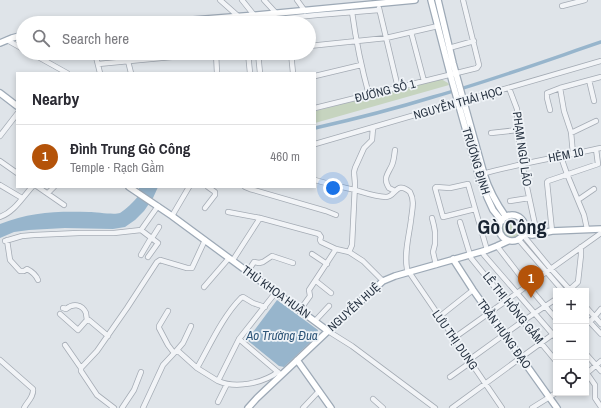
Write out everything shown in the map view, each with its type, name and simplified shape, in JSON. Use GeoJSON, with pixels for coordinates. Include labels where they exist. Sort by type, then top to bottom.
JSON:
{"type":"FeatureCollection","features":[{"type":"Feature","properties":{"kind":"main road"},"geometry":{"type":"LineString","coordinates":[[266,16],[276,13],[363,6],[378,7],[388,1],[415,0]]}},
{"type":"Feature","properties":{"kind":"main road"},"geometry":{"type":"LineString","coordinates":[[431,0],[454,77]]}},
{"type":"Feature","properties":{"kind":"main road"},"geometry":{"type":"LineString","coordinates":[[438,0],[454,77]]}},
{"type":"Feature","properties":{"kind":"main road"},"geometry":{"type":"LineString","coordinates":[[238,16],[247,15]]}},
{"type":"Feature","properties":{"kind":"main road"},"geometry":{"type":"LineString","coordinates":[[0,43],[16,37]]}},
{"type":"Feature","properties":{"kind":"main road","name":"TRƯƠNG ĐỊNH"},"geometry":{"type":"LineString","coordinates":[[454,77],[487,197],[493,210],[504,219]]}},
{"type":"Feature","properties":{"kind":"main road"},"geometry":{"type":"LineString","coordinates":[[0,93],[16,105]]}},
{"type":"Feature","properties":{"kind":"main road","name":"THỦ KHOA HUÂN"},"geometry":{"type":"LineString","coordinates":[[129,188],[172,216],[328,330]]}},
{"type":"Feature","properties":{"kind":"main road"},"geometry":{"type":"LineString","coordinates":[[522,236],[525,227],[519,217],[510,216],[504,219],[499,227],[501,236],[508,241],[512,241],[522,236],[552,231],[601,229]]}},
{"type":"Feature","properties":{"kind":"main road","name":"NGUYỄN HUỆ"},"geometry":{"type":"LineString","coordinates":[[248,408],[279,373],[297,360],[383,281],[395,276],[485,251],[508,241]]}},
{"type":"Feature","properties":{"kind":"main road","name":"TRẦN HƯNG ĐẠO"},"geometry":{"type":"LineString","coordinates":[[453,259],[489,313],[557,408]]}},
{"type":"Feature","properties":{"kind":"main road"},"geometry":{"type":"LineString","coordinates":[[297,360],[331,408]]}},
{"type":"Feature","properties":{"kind":"street"},"geometry":{"type":"LineString","coordinates":[[220,0],[238,16]]}},
{"type":"Feature","properties":{"kind":"street"},"geometry":{"type":"LineString","coordinates":[[242,0],[254,16]]}},
{"type":"Feature","properties":{"kind":"street"},"geometry":{"type":"LineString","coordinates":[[264,0],[276,13]]}},
{"type":"Feature","properties":{"kind":"street"},"geometry":{"type":"LineString","coordinates":[[297,0],[305,11]]}},
{"type":"Feature","properties":{"kind":"street"},"geometry":{"type":"LineString","coordinates":[[359,0],[363,6]]}},
{"type":"Feature","properties":{"kind":"street"},"geometry":{"type":"LineString","coordinates":[[449,48],[474,41],[463,0]]}},
{"type":"Feature","properties":{"kind":"street"},"geometry":{"type":"LineString","coordinates":[[562,6],[585,0]]}},
{"type":"Feature","properties":{"kind":"street"},"geometry":{"type":"LineString","coordinates":[[293,16],[352,12],[378,7],[398,88]]}},
{"type":"Feature","properties":{"kind":"street"},"geometry":{"type":"LineString","coordinates":[[352,12],[356,41],[369,95]]}},
{"type":"Feature","properties":{"kind":"street"},"geometry":{"type":"LineString","coordinates":[[316,45],[386,38],[438,26]]}},
{"type":"Feature","properties":{"kind":"street"},"geometry":{"type":"LineString","coordinates":[[411,32],[424,81]]}},
{"type":"Feature","properties":{"kind":"street"},"geometry":{"type":"LineString","coordinates":[[7,40],[16,45]]}},
{"type":"Feature","properties":{"kind":"street","name":"ĐƯỜNG SỐ 1"},"geometry":{"type":"LineString","coordinates":[[316,108],[424,81],[454,77],[472,70],[479,67],[474,41]]}},
{"type":"Feature","properties":{"kind":"street"},"geometry":{"type":"LineString","coordinates":[[44,60],[65,72]]}},
{"type":"Feature","properties":{"kind":"street"},"geometry":{"type":"LineString","coordinates":[[97,60],[100,72]]}},
{"type":"Feature","properties":{"kind":"street"},"geometry":{"type":"LineString","coordinates":[[98,64],[135,60]]}},
{"type":"Feature","properties":{"kind":"street"},"geometry":{"type":"LineString","coordinates":[[216,60],[217,72]]}},
{"type":"Feature","properties":{"kind":"street"},"geometry":{"type":"LineString","coordinates":[[249,60],[250,72]]}},
{"type":"Feature","properties":{"kind":"street"},"geometry":{"type":"LineString","coordinates":[[259,60],[260,72]]}},
{"type":"Feature","properties":{"kind":"street"},"geometry":{"type":"LineString","coordinates":[[292,60],[293,72]]}},
{"type":"Feature","properties":{"kind":"street"},"geometry":{"type":"LineString","coordinates":[[128,61],[131,72]]}},
{"type":"Feature","properties":{"kind":"street","name":"NGUYỄN THÁI HỌC"},"geometry":{"type":"LineString","coordinates":[[316,144],[373,128],[460,99],[509,88],[601,61]]}},
{"type":"Feature","properties":{"kind":"street"},"geometry":{"type":"LineString","coordinates":[[316,76],[361,65]]}},
{"type":"Feature","properties":{"kind":"street"},"geometry":{"type":"LineString","coordinates":[[550,110],[547,92],[601,77]]}},
{"type":"Feature","properties":{"kind":"street"},"geometry":{"type":"LineString","coordinates":[[589,80],[594,101]]}},
{"type":"Feature","properties":{"kind":"street","name":"PHẠM NGŨ LÃO"},"geometry":{"type":"LineString","coordinates":[[509,88],[517,109],[522,164],[537,234]]}},
{"type":"Feature","properties":{"kind":"street"},"geometry":{"type":"LineString","coordinates":[[560,88],[564,111],[571,133],[573,154]]}},
{"type":"Feature","properties":{"kind":"street"},"geometry":{"type":"LineString","coordinates":[[0,136],[16,115]]}},
{"type":"Feature","properties":{"kind":"street"},"geometry":{"type":"LineString","coordinates":[[571,133],[596,122]]}},
{"type":"Feature","properties":{"kind":"street"},"geometry":{"type":"LineString","coordinates":[[349,252],[352,245],[356,184],[354,172],[364,148],[371,142],[373,128]]}},
{"type":"Feature","properties":{"kind":"street"},"geometry":{"type":"LineString","coordinates":[[491,133],[518,130]]}},
{"type":"Feature","properties":{"kind":"street"},"geometry":{"type":"LineString","coordinates":[[552,231],[546,182],[548,180],[598,164],[598,149]]}},
{"type":"Feature","properties":{"kind":"street","name":"HẺM 10"},"geometry":{"type":"LineString","coordinates":[[481,174],[522,164],[598,149]]}},
{"type":"Feature","properties":{"kind":"street"},"geometry":{"type":"LineString","coordinates":[[395,150],[392,166],[386,175],[386,183],[389,188],[395,191]]}},
{"type":"Feature","properties":{"kind":"street"},"geometry":{"type":"LineString","coordinates":[[561,157],[586,221],[587,229]]}},
{"type":"Feature","properties":{"kind":"street"},"geometry":{"type":"LineString","coordinates":[[0,161],[16,172]]}},
{"type":"Feature","properties":{"kind":"street"},"geometry":{"type":"LineString","coordinates":[[316,180],[386,197],[391,195],[399,188],[408,190],[412,195],[413,202],[406,257],[409,272]]}},
{"type":"Feature","properties":{"kind":"street"},"geometry":{"type":"LineString","coordinates":[[475,209],[443,217],[435,188],[450,188],[468,184],[475,209],[485,251],[484,255],[553,333]]}},
{"type":"Feature","properties":{"kind":"street"},"geometry":{"type":"LineString","coordinates":[[0,185],[22,198]]}},
{"type":"Feature","properties":{"kind":"street"},"geometry":{"type":"LineString","coordinates":[[0,217],[6,215],[16,206],[31,188]]}},
{"type":"Feature","properties":{"kind":"street"},"geometry":{"type":"LineString","coordinates":[[40,188],[64,205]]}},
{"type":"Feature","properties":{"kind":"street"},"geometry":{"type":"LineString","coordinates":[[48,193],[53,188]]}},
{"type":"Feature","properties":{"kind":"street"},"geometry":{"type":"LineString","coordinates":[[172,216],[188,188]]}},
{"type":"Feature","properties":{"kind":"street"},"geometry":{"type":"LineString","coordinates":[[205,208],[215,195],[215,192],[209,188]]}},
{"type":"Feature","properties":{"kind":"street"},"geometry":{"type":"LineString","coordinates":[[248,188],[336,215]]}},
{"type":"Feature","properties":{"kind":"street"},"geometry":{"type":"LineString","coordinates":[[578,200],[594,189]]}},
{"type":"Feature","properties":{"kind":"street"},"geometry":{"type":"LineString","coordinates":[[510,201],[529,198]]}},
{"type":"Feature","properties":{"kind":"street"},"geometry":{"type":"LineString","coordinates":[[141,230],[156,205]]}},
{"type":"Feature","properties":{"kind":"street"},"geometry":{"type":"LineString","coordinates":[[228,212],[260,218],[319,234],[321,237],[320,242],[336,249],[349,252],[364,263],[383,281]]}},
{"type":"Feature","properties":{"kind":"street"},"geometry":{"type":"LineString","coordinates":[[204,287],[231,259],[260,218]]}},
{"type":"Feature","properties":{"kind":"street"},"geometry":{"type":"LineString","coordinates":[[432,218],[435,241],[433,252],[436,265]]}},
{"type":"Feature","properties":{"kind":"street","name":"LÊ THỊ HỒNG GẤM"},"geometry":{"type":"LineString","coordinates":[[460,222],[471,258],[555,360]]}},
{"type":"Feature","properties":{"kind":"street"},"geometry":{"type":"LineString","coordinates":[[141,255],[159,228]]}},
{"type":"Feature","properties":{"kind":"street"},"geometry":{"type":"LineString","coordinates":[[38,280],[37,277],[27,269],[20,272],[11,262],[6,241],[22,236],[34,235],[79,233],[114,234],[141,230],[158,243],[148,257]]}},
{"type":"Feature","properties":{"kind":"street"},"geometry":{"type":"LineString","coordinates":[[454,338],[601,234]]}},
{"type":"Feature","properties":{"kind":"street"},"geometry":{"type":"LineString","coordinates":[[522,236],[567,288]]}},
{"type":"Feature","properties":{"kind":"street"},"geometry":{"type":"LineString","coordinates":[[522,236],[560,288]]}},
{"type":"Feature","properties":{"kind":"street"},"geometry":{"type":"LineString","coordinates":[[81,368],[96,353],[158,260],[190,268],[193,266],[205,240]]}},
{"type":"Feature","properties":{"kind":"street"},"geometry":{"type":"LineString","coordinates":[[497,246],[553,315]]}},
{"type":"Feature","properties":{"kind":"street"},"geometry":{"type":"LineString","coordinates":[[573,288],[578,282],[581,247]]}},
{"type":"Feature","properties":{"kind":"street"},"geometry":{"type":"LineString","coordinates":[[300,310],[310,296],[309,290],[336,249]]}},
{"type":"Feature","properties":{"kind":"street"},"geometry":{"type":"LineString","coordinates":[[312,254],[327,264]]}},
{"type":"Feature","properties":{"kind":"street"},"geometry":{"type":"LineString","coordinates":[[248,271],[254,262],[263,262],[272,256],[293,263]]}},
{"type":"Feature","properties":{"kind":"street","name":"LƯU THỊ DUNG"},"geometry":{"type":"LineString","coordinates":[[409,272],[502,408]]}},
{"type":"Feature","properties":{"kind":"street"},"geometry":{"type":"LineString","coordinates":[[316,281],[331,293]]}},
{"type":"Feature","properties":{"kind":"street"},"geometry":{"type":"LineString","coordinates":[[439,317],[473,290]]}},
{"type":"Feature","properties":{"kind":"street"},"geometry":{"type":"LineString","coordinates":[[218,382],[239,340],[276,292]]}},
{"type":"Feature","properties":{"kind":"street"},"geometry":{"type":"LineString","coordinates":[[197,368],[224,320],[241,298],[243,297],[253,303],[265,307]]}},
{"type":"Feature","properties":{"kind":"street"},"geometry":{"type":"LineString","coordinates":[[450,377],[505,334],[553,301]]}},
{"type":"Feature","properties":{"kind":"street"},"geometry":{"type":"LineString","coordinates":[[63,308],[66,309],[71,305],[80,306],[86,313],[87,320]]}},
{"type":"Feature","properties":{"kind":"street"},"geometry":{"type":"LineString","coordinates":[[315,321],[329,306]]}},
{"type":"Feature","properties":{"kind":"street"},"geometry":{"type":"LineString","coordinates":[[601,309],[590,322],[601,334]]}},
{"type":"Feature","properties":{"kind":"street"},"geometry":{"type":"LineString","coordinates":[[589,311],[601,324]]}},
{"type":"Feature","properties":{"kind":"street"},"geometry":{"type":"LineString","coordinates":[[168,312],[159,328],[168,345],[197,368],[218,382],[239,385],[269,378],[279,373],[239,340]]}},
{"type":"Feature","properties":{"kind":"street"},"geometry":{"type":"LineString","coordinates":[[60,314],[78,330],[87,320]]}},
{"type":"Feature","properties":{"kind":"street"},"geometry":{"type":"LineString","coordinates":[[87,320],[89,320],[108,336]]}},
{"type":"Feature","properties":{"kind":"street"},"geometry":{"type":"LineString","coordinates":[[143,408],[161,368],[164,363],[176,352],[191,326]]}},
{"type":"Feature","properties":{"kind":"street","name":"THỦ KHOA HUÂN"},"geometry":{"type":"LineString","coordinates":[[328,330],[352,346],[435,408]]}},
{"type":"Feature","properties":{"kind":"street"},"geometry":{"type":"LineString","coordinates":[[452,408],[541,343],[553,336]]}},
{"type":"Feature","properties":{"kind":"street"},"geometry":{"type":"LineString","coordinates":[[65,345],[97,395],[114,408]]}},
{"type":"Feature","properties":{"kind":"street"},"geometry":{"type":"LineString","coordinates":[[589,357],[601,371]]}},
{"type":"Feature","properties":{"kind":"street"},"geometry":{"type":"LineString","coordinates":[[0,360],[33,389],[34,392],[24,408]]}},
{"type":"Feature","properties":{"kind":"street"},"geometry":{"type":"LineString","coordinates":[[589,371],[601,361]]}},
{"type":"Feature","properties":{"kind":"street"},"geometry":{"type":"LineString","coordinates":[[122,408],[134,390],[141,372]]}},
{"type":"Feature","properties":{"kind":"street"},"geometry":{"type":"LineString","coordinates":[[589,377],[595,385],[595,398],[601,407]]}},
{"type":"Feature","properties":{"kind":"street"},"geometry":{"type":"LineString","coordinates":[[218,402],[227,384]]}},
{"type":"Feature","properties":{"kind":"street"},"geometry":{"type":"LineString","coordinates":[[303,408],[319,391]]}},
{"type":"Feature","properties":{"kind":"street"},"geometry":{"type":"LineString","coordinates":[[532,408],[553,395]]}},
{"type":"Feature","properties":{"kind":"street"},"geometry":{"type":"LineString","coordinates":[[373,399],[383,408]]}},
{"type":"Feature","properties":{"kind":"green space"},"geometry":{"type":"Polygon","coordinates":[[[441,79],[449,85],[316,123],[316,111],[441,79]]]}},
{"type":"Feature","properties":{"kind":"green space"},"geometry":{"type":"Polygon","coordinates":[[[512,220],[519,223],[522,230],[519,237],[512,240],[505,237],[502,230],[505,223],[512,220]]]}},
{"type":"Feature","properties":{"kind":"water"},"geometry":{"type":"Polygon","coordinates":[[[139,188],[158,188],[144,211],[125,227],[113,229],[65,228],[29,230],[14,232],[0,238],[0,224],[11,220],[55,212],[120,213],[137,198],[139,188]]]}},
{"type":"Feature","properties":{"kind":"water","name":"Ao Trường Đua"},"geometry":{"type":"Polygon","coordinates":[[[277,300],[318,330],[317,336],[284,367],[279,366],[247,340],[277,300]]]}},
{"type":"Feature","properties":{"kind":"waterway"},"geometry":{"type":"LineString","coordinates":[[316,128],[389,110],[454,91],[601,42]]}},
{"type":"Feature","properties":{"kind":"place","name":"Đình Trung Gò Công"},"geometry":{"type":"Point","coordinates":[531,298]}},
{"type":"Feature","properties":{"kind":"district","name":"Gò Công"},"geometry":{"type":"Point","coordinates":[512,227]}}]}
